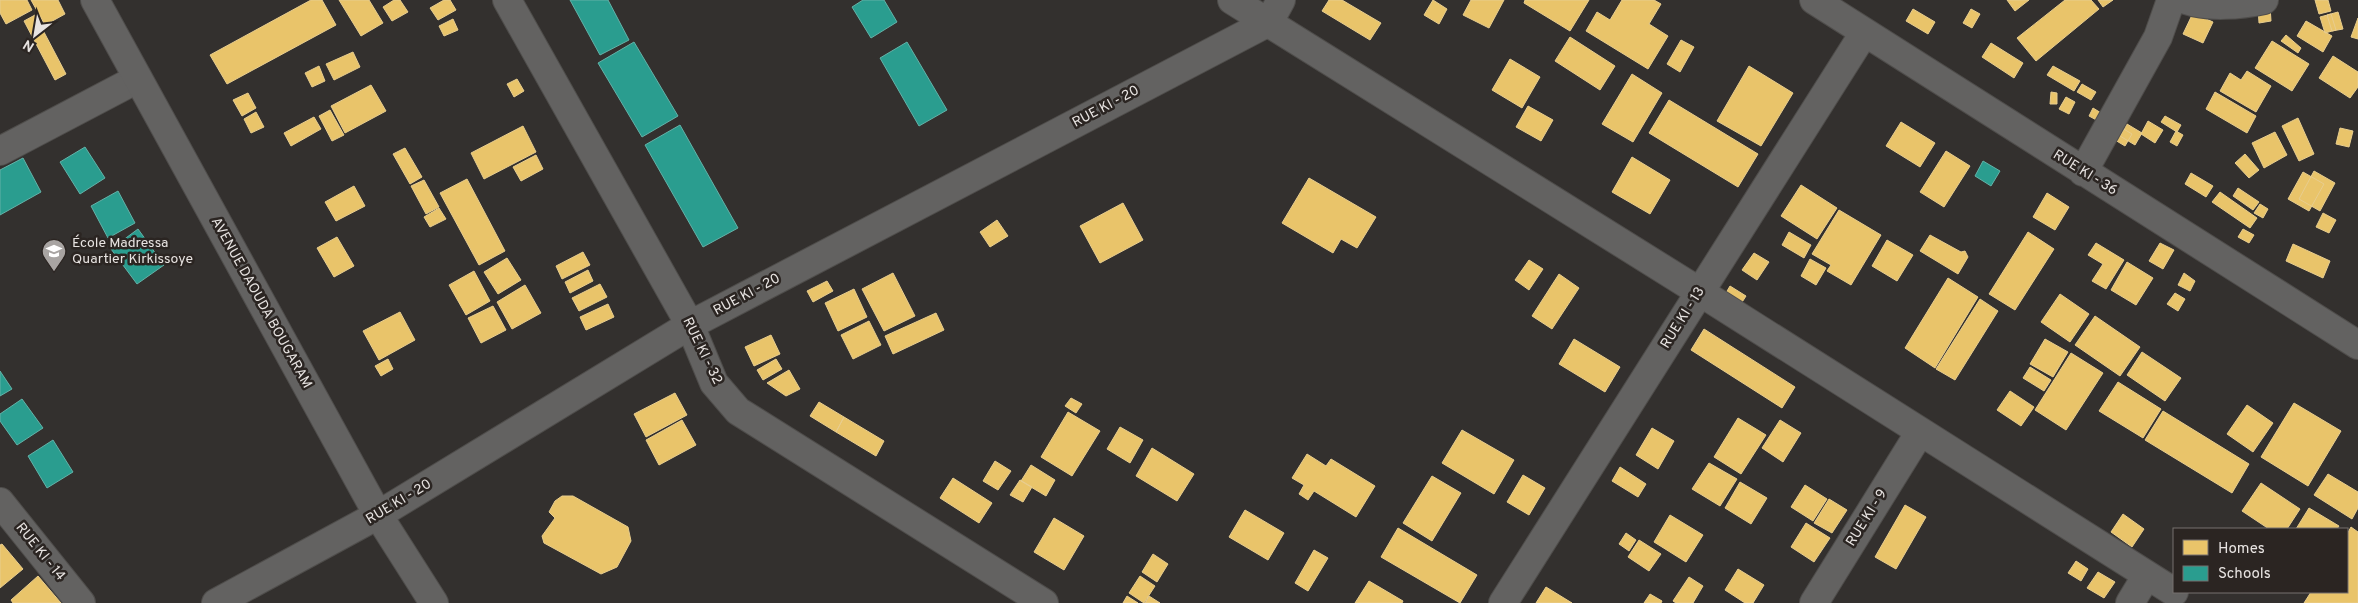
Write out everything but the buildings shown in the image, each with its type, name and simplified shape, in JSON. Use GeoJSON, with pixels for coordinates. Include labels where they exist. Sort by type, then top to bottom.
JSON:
{"type":"FeatureCollection","features":[{"type":"Feature","properties":{"kind":"street","name":"AVENUE DAOUDA BOUGARAM"},"geometry":{"type":"LineString","coordinates":[[95,0],[378,515],[434,603]]}},
{"type":"Feature","properties":{"kind":"street","name":"RUE KI - 32"},"geometry":{"type":"LineString","coordinates":[[507,0],[690,325],[714,383],[738,411],[1044,603]]}},
{"type":"Feature","properties":{"kind":"street"},"geometry":{"type":"LineString","coordinates":[[1232,0],[1275,11],[1700,292],[2173,591]]}},
{"type":"Feature","properties":{"kind":"street","name":"RUE KI - 36"},"geometry":{"type":"LineString","coordinates":[[1814,0],[2358,345]]}},
{"type":"Feature","properties":{"kind":"street"},"geometry":{"type":"LineString","coordinates":[[2083,172],[2158,37],[2171,0]]}},
{"type":"Feature","properties":{"kind":"street"},"geometry":{"type":"LineString","coordinates":[[2186,0],[2207,4],[2250,3],[2264,0]]}},
{"type":"Feature","properties":{"kind":"street","name":"RUE KI - 20"},"geometry":{"type":"LineString","coordinates":[[216,603],[378,515],[690,325],[1275,11]]}},
{"type":"Feature","properties":{"kind":"street","name":"RUE KI - 13"},"geometry":{"type":"LineString","coordinates":[[1503,603],[1864,33]]}},
{"type":"Feature","properties":{"kind":"street"},"geometry":{"type":"LineString","coordinates":[[0,151],[137,79]]}},
{"type":"Feature","properties":{"kind":"street","name":"RUE KI - 9"},"geometry":{"type":"LineString","coordinates":[[1814,603],[1920,432]]}},
{"type":"Feature","properties":{"kind":"street","name":"RUE KI - 14"},"geometry":{"type":"LineString","coordinates":[[0,502],[81,603]]}},
{"type":"Feature","properties":{"kind":"street"},"geometry":{"type":"LineString","coordinates":[[2130,603],[2147,575]]}},
{"type":"Feature","properties":{"kind":"street"},"geometry":{"type":"LineString","coordinates":[[2176,593],[2192,603]]}},
{"type":"Feature","properties":{"kind":"place","name":"École Madressa Quartier Kirkissoye"},"geometry":{"type":"Point","coordinates":[54,272]}}]}
